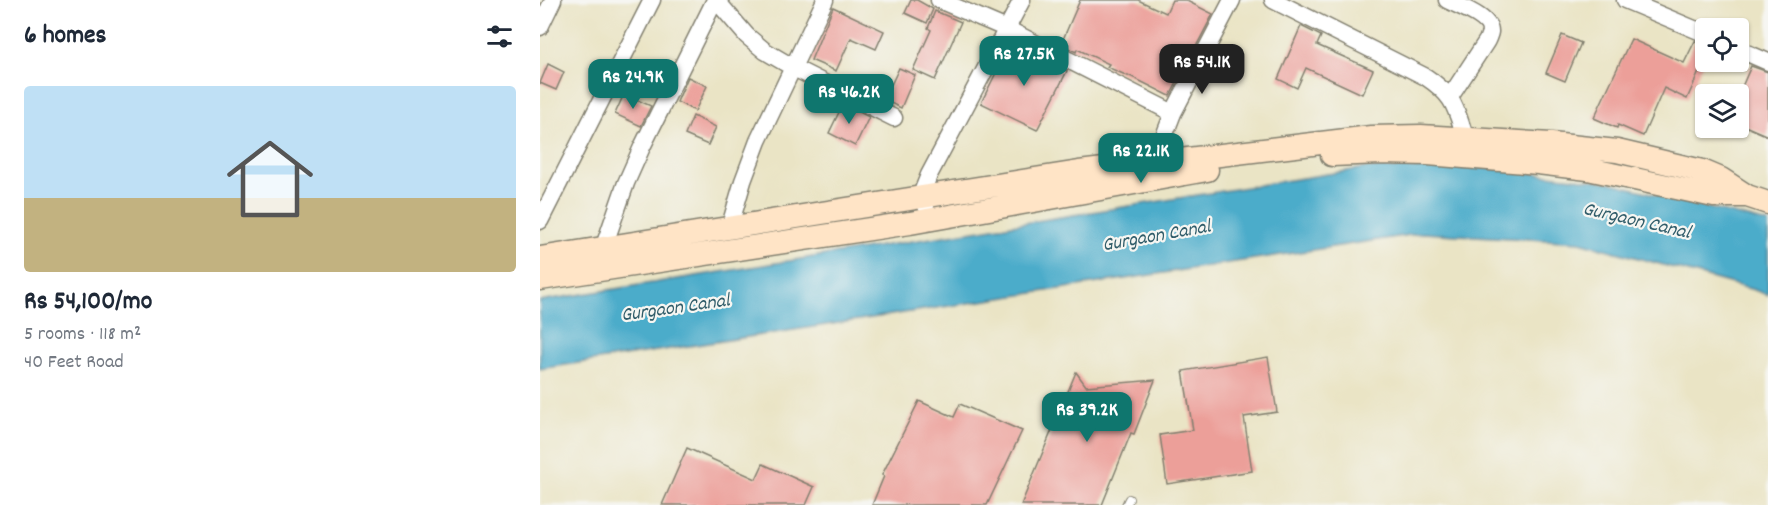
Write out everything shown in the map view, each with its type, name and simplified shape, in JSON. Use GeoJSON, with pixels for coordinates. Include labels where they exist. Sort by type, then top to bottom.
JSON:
{"type":"FeatureCollection","features":[{"type":"Feature","properties":{"kind":"main road"},"geometry":{"type":"LineString","coordinates":[[540,279],[930,219],[1151,171],[1371,137],[1421,136],[1551,144],[1617,152],[1702,171],[1721,179],[1747,196],[1768,203]]}},
{"type":"Feature","properties":{"kind":"main road"},"geometry":{"type":"LineString","coordinates":[[540,258],[1079,172],[1151,171],[1348,153],[1405,153],[1588,169],[1714,195],[1747,196]]}},
{"type":"Feature","properties":{"kind":"street"},"geometry":{"type":"LineString","coordinates":[[540,27],[553,0]]}},
{"type":"Feature","properties":{"kind":"street"},"geometry":{"type":"LineString","coordinates":[[540,220],[652,0]]}},
{"type":"Feature","properties":{"kind":"street"},"geometry":{"type":"LineString","coordinates":[[603,249],[626,183],[642,147],[715,0],[747,36],[765,51],[894,118]]}},
{"type":"Feature","properties":{"kind":"street"},"geometry":{"type":"LineString","coordinates":[[729,229],[742,181],[754,151],[825,0]]}},
{"type":"Feature","properties":{"kind":"street"},"geometry":{"type":"LineString","coordinates":[[939,0],[1007,29],[1173,113]]}},
{"type":"Feature","properties":{"kind":"street"},"geometry":{"type":"LineString","coordinates":[[930,219],[924,198],[925,184],[1022,0]]}},
{"type":"Feature","properties":{"kind":"street"},"geometry":{"type":"LineString","coordinates":[[1151,171],[1173,113],[1232,0]]}},
{"type":"Feature","properties":{"kind":"street"},"geometry":{"type":"LineString","coordinates":[[1273,0],[1426,77],[1450,97],[1466,139]]}},
{"type":"Feature","properties":{"kind":"street"},"geometry":{"type":"LineString","coordinates":[[1447,0],[1484,19],[1489,25],[1490,32],[1486,42],[1450,97]]}},
{"type":"Feature","properties":{"kind":"street"},"geometry":{"type":"LineString","coordinates":[[1625,0],[1695,29]]}},
{"type":"Feature","properties":{"kind":"street"},"geometry":{"type":"LineString","coordinates":[[1749,54],[1768,62]]}},
{"type":"Feature","properties":{"kind":"water","name":"Gurgaon Canal"},"geometry":{"type":"Polygon","coordinates":[[[1365,168],[1490,168],[1608,182],[1768,223],[1768,295],[1580,242],[1423,233],[540,369],[540,301],[1365,168]]]}},
{"type":"Feature","properties":{"kind":"building"},"geometry":{"type":"Polygon","coordinates":[[[911,0],[917,0],[933,9],[927,23],[905,13],[911,0]]]}},
{"type":"Feature","properties":{"kind":"building"},"geometry":{"type":"Polygon","coordinates":[[[1080,0],[1138,0],[1166,13],[1172,0],[1185,0],[1213,14],[1170,96],[1107,67],[1109,64],[1061,44],[1080,0]]]}},
{"type":"Feature","properties":{"kind":"building"},"geometry":{"type":"Polygon","coordinates":[[[833,7],[884,31],[876,49],[851,38],[836,71],[811,60],[833,7]]]}},
{"type":"Feature","properties":{"kind":"building"},"geometry":{"type":"Polygon","coordinates":[[[935,11],[961,22],[935,80],[913,70],[931,30],[928,28],[935,11]]]}},
{"type":"Feature","properties":{"kind":"building"},"geometry":{"type":"Polygon","coordinates":[[[1301,26],[1321,36],[1317,45],[1373,70],[1362,94],[1306,68],[1297,88],[1278,79],[1301,26]]]}},
{"type":"Feature","properties":{"kind":"building"},"geometry":{"type":"Polygon","coordinates":[[[1562,35],[1581,43],[1565,81],[1546,73],[1562,35]]]}},
{"type":"Feature","properties":{"kind":"building"},"geometry":{"type":"Polygon","coordinates":[[[1631,39],[1684,63],[1695,41],[1695,72],[1699,72],[1687,99],[1664,88],[1643,136],[1594,118],[1631,39]]]}},
{"type":"Feature","properties":{"kind":"building"},"geometry":{"type":"Polygon","coordinates":[[[1011,43],[1067,71],[1037,130],[981,103],[1011,43]]]}},
{"type":"Feature","properties":{"kind":"building"},"geometry":{"type":"Polygon","coordinates":[[[548,64],[564,72],[556,90],[540,83],[548,64]]]}},
{"type":"Feature","properties":{"kind":"building"},"geometry":{"type":"Polygon","coordinates":[[[1751,66],[1768,72],[1768,136],[1749,128],[1749,84],[1743,84],[1751,66]]]}},
{"type":"Feature","properties":{"kind":"building"},"geometry":{"type":"Polygon","coordinates":[[[899,68],[915,75],[901,108],[884,100],[899,68]]]}},
{"type":"Feature","properties":{"kind":"building"},"geometry":{"type":"Polygon","coordinates":[[[688,77],[707,86],[695,111],[677,102],[688,77]]]}},
{"type":"Feature","properties":{"kind":"building"},"geometry":{"type":"Polygon","coordinates":[[[624,94],[651,106],[641,126],[615,114],[624,94]]]}},
{"type":"Feature","properties":{"kind":"building"},"geometry":{"type":"Polygon","coordinates":[[[843,104],[869,117],[855,146],[829,133],[843,104]]]}},
{"type":"Feature","properties":{"kind":"building"},"geometry":{"type":"Polygon","coordinates":[[[693,116],[716,127],[708,145],[685,135],[693,116]]]}},
{"type":"Feature","properties":{"kind":"building"},"geometry":{"type":"Polygon","coordinates":[[[1268,357],[1277,412],[1244,417],[1252,471],[1167,484],[1160,435],[1193,430],[1183,371],[1268,357]]]}},
{"type":"Feature","properties":{"kind":"building"},"geometry":{"type":"Polygon","coordinates":[[[1076,372],[1086,386],[1155,380],[1102,505],[1021,505],[1076,372]]]}},
{"type":"Feature","properties":{"kind":"building"},"geometry":{"type":"Polygon","coordinates":[[[919,401],[954,417],[960,404],[1022,431],[987,505],[872,505],[884,476],[882,475],[919,401]]]}},
{"type":"Feature","properties":{"kind":"building"},"geometry":{"type":"Polygon","coordinates":[[[687,448],[756,479],[763,464],[814,487],[806,505],[662,505],[687,448]]]}}]}
